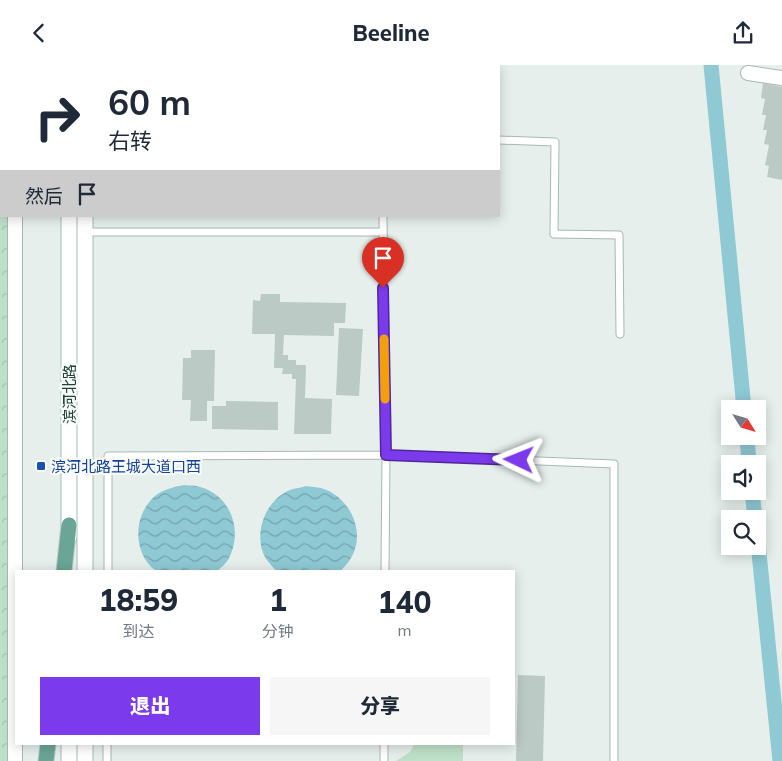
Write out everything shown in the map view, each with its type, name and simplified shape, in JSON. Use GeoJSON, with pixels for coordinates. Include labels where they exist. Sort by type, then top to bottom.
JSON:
{"type":"FeatureCollection","features":[{"type":"Feature","properties":{"kind":"main road","name":"滨河北路"},"geometry":{"type":"LineString","coordinates":[[69,217],[69,570]]}},
{"type":"Feature","properties":{"kind":"main road","name":"滨河北路"},"geometry":{"type":"LineString","coordinates":[[85,224],[85,570]]}},
{"type":"Feature","properties":{"kind":"main road"},"geometry":{"type":"LineString","coordinates":[[64,570],[69,525]]}},
{"type":"Feature","properties":{"kind":"main road"},"geometry":{"type":"LineString","coordinates":[[46,761],[48,745]]}},
{"type":"Feature","properties":{"kind":"main road"},"geometry":{"type":"LineString","coordinates":[[69,745],[70,761]]}},
{"type":"Feature","properties":{"kind":"main road"},"geometry":{"type":"LineString","coordinates":[[85,745],[85,761]]}},
{"type":"Feature","properties":{"kind":"street"},"geometry":{"type":"LineString","coordinates":[[748,73],[782,78]]}},
{"type":"Feature","properties":{"kind":"street"},"geometry":{"type":"LineString","coordinates":[[15,217],[15,761]]}},
{"type":"Feature","properties":{"kind":"lane"},"geometry":{"type":"LineString","coordinates":[[500,140],[555,142],[554,234],[619,235],[620,334]]}},
{"type":"Feature","properties":{"kind":"lane"},"geometry":{"type":"LineString","coordinates":[[383,217],[386,455],[385,570]]}},
{"type":"Feature","properties":{"kind":"lane"},"geometry":{"type":"LineString","coordinates":[[85,224],[382,232]]}},
{"type":"Feature","properties":{"kind":"lane"},"geometry":{"type":"LineString","coordinates":[[108,570],[108,456],[386,455],[614,464],[614,761]]}},
{"type":"Feature","properties":{"kind":"lane"},"geometry":{"type":"LineString","coordinates":[[107,745],[107,761]]}},
{"type":"Feature","properties":{"kind":"lane"},"geometry":{"type":"LineString","coordinates":[[384,745],[384,761]]}},
{"type":"Feature","properties":{"kind":"green space"},"geometry":{"type":"Polygon","coordinates":[[[0,217],[15,217],[15,761],[0,761],[0,217]]]}},
{"type":"Feature","properties":{"kind":"green space"},"geometry":{"type":"Polygon","coordinates":[[[414,745],[463,745],[463,761],[396,761],[410,752],[414,745]]]}},
{"type":"Feature","properties":{"kind":"water"},"geometry":{"type":"Polygon","coordinates":[[[184,485],[198,486],[211,491],[227,506],[232,516],[235,538],[228,560],[218,570],[155,570],[143,554],[138,534],[142,513],[155,496],[184,485]]]}},
{"type":"Feature","properties":{"kind":"water"},"geometry":{"type":"Polygon","coordinates":[[[306,486],[321,488],[338,497],[345,504],[354,521],[357,539],[355,549],[349,561],[341,570],[275,570],[266,559],[260,539],[263,519],[274,502],[290,490],[306,486]]]}},
{"type":"Feature","properties":{"kind":"building"},"geometry":{"type":"Polygon","coordinates":[[[763,83],[782,87],[782,180],[767,177],[769,166],[765,165],[769,145],[764,144],[767,130],[763,130],[766,115],[762,115],[765,99],[761,98],[763,83]]]}},
{"type":"Feature","properties":{"kind":"building"},"geometry":{"type":"Polygon","coordinates":[[[261,294],[280,294],[280,302],[346,303],[345,323],[334,323],[334,336],[284,335],[283,355],[288,355],[288,360],[296,360],[296,365],[306,365],[305,398],[332,399],[331,434],[294,434],[296,379],[292,379],[292,374],[282,374],[283,368],[274,368],[275,334],[252,334],[253,300],[260,301],[261,294]]]}},
{"type":"Feature","properties":{"kind":"building"},"geometry":{"type":"Polygon","coordinates":[[[339,328],[363,329],[359,396],[336,395],[339,328]]]}},
{"type":"Feature","properties":{"kind":"building"},"geometry":{"type":"Polygon","coordinates":[[[191,350],[215,350],[214,401],[207,401],[207,421],[190,421],[191,400],[182,400],[183,358],[191,358],[191,350]]]}},
{"type":"Feature","properties":{"kind":"building"},"geometry":{"type":"Polygon","coordinates":[[[226,401],[278,402],[278,430],[212,429],[212,406],[226,406],[226,401]]]}},
{"type":"Feature","properties":{"kind":"building"},"geometry":{"type":"Polygon","coordinates":[[[518,675],[545,676],[543,761],[516,761],[518,675]]]}},
{"type":"Feature","properties":{"kind":"waterway"},"geometry":{"type":"LineString","coordinates":[[711,65],[743,400]]}},
{"type":"Feature","properties":{"kind":"waterway"},"geometry":{"type":"LineString","coordinates":[[748,445],[748,455]]}},
{"type":"Feature","properties":{"kind":"waterway"},"geometry":{"type":"LineString","coordinates":[[753,500],[754,510]]}},
{"type":"Feature","properties":{"kind":"waterway"},"geometry":{"type":"LineString","coordinates":[[759,555],[780,761]]}},
{"type":"Feature","properties":{"kind":"slow traffic"},"geometry":{"type":"LineString","coordinates":[[384,339],[385,399]]}},
{"type":"Feature","properties":{"kind":"place","name":"滨河北路王城大道口西"},"geometry":{"type":"Point","coordinates":[41,466]}},
{"type":"Feature","properties":{"kind":"route"},"geometry":{"type":"LineString","coordinates":[[383,288],[386,455],[519,460]]}}]}
